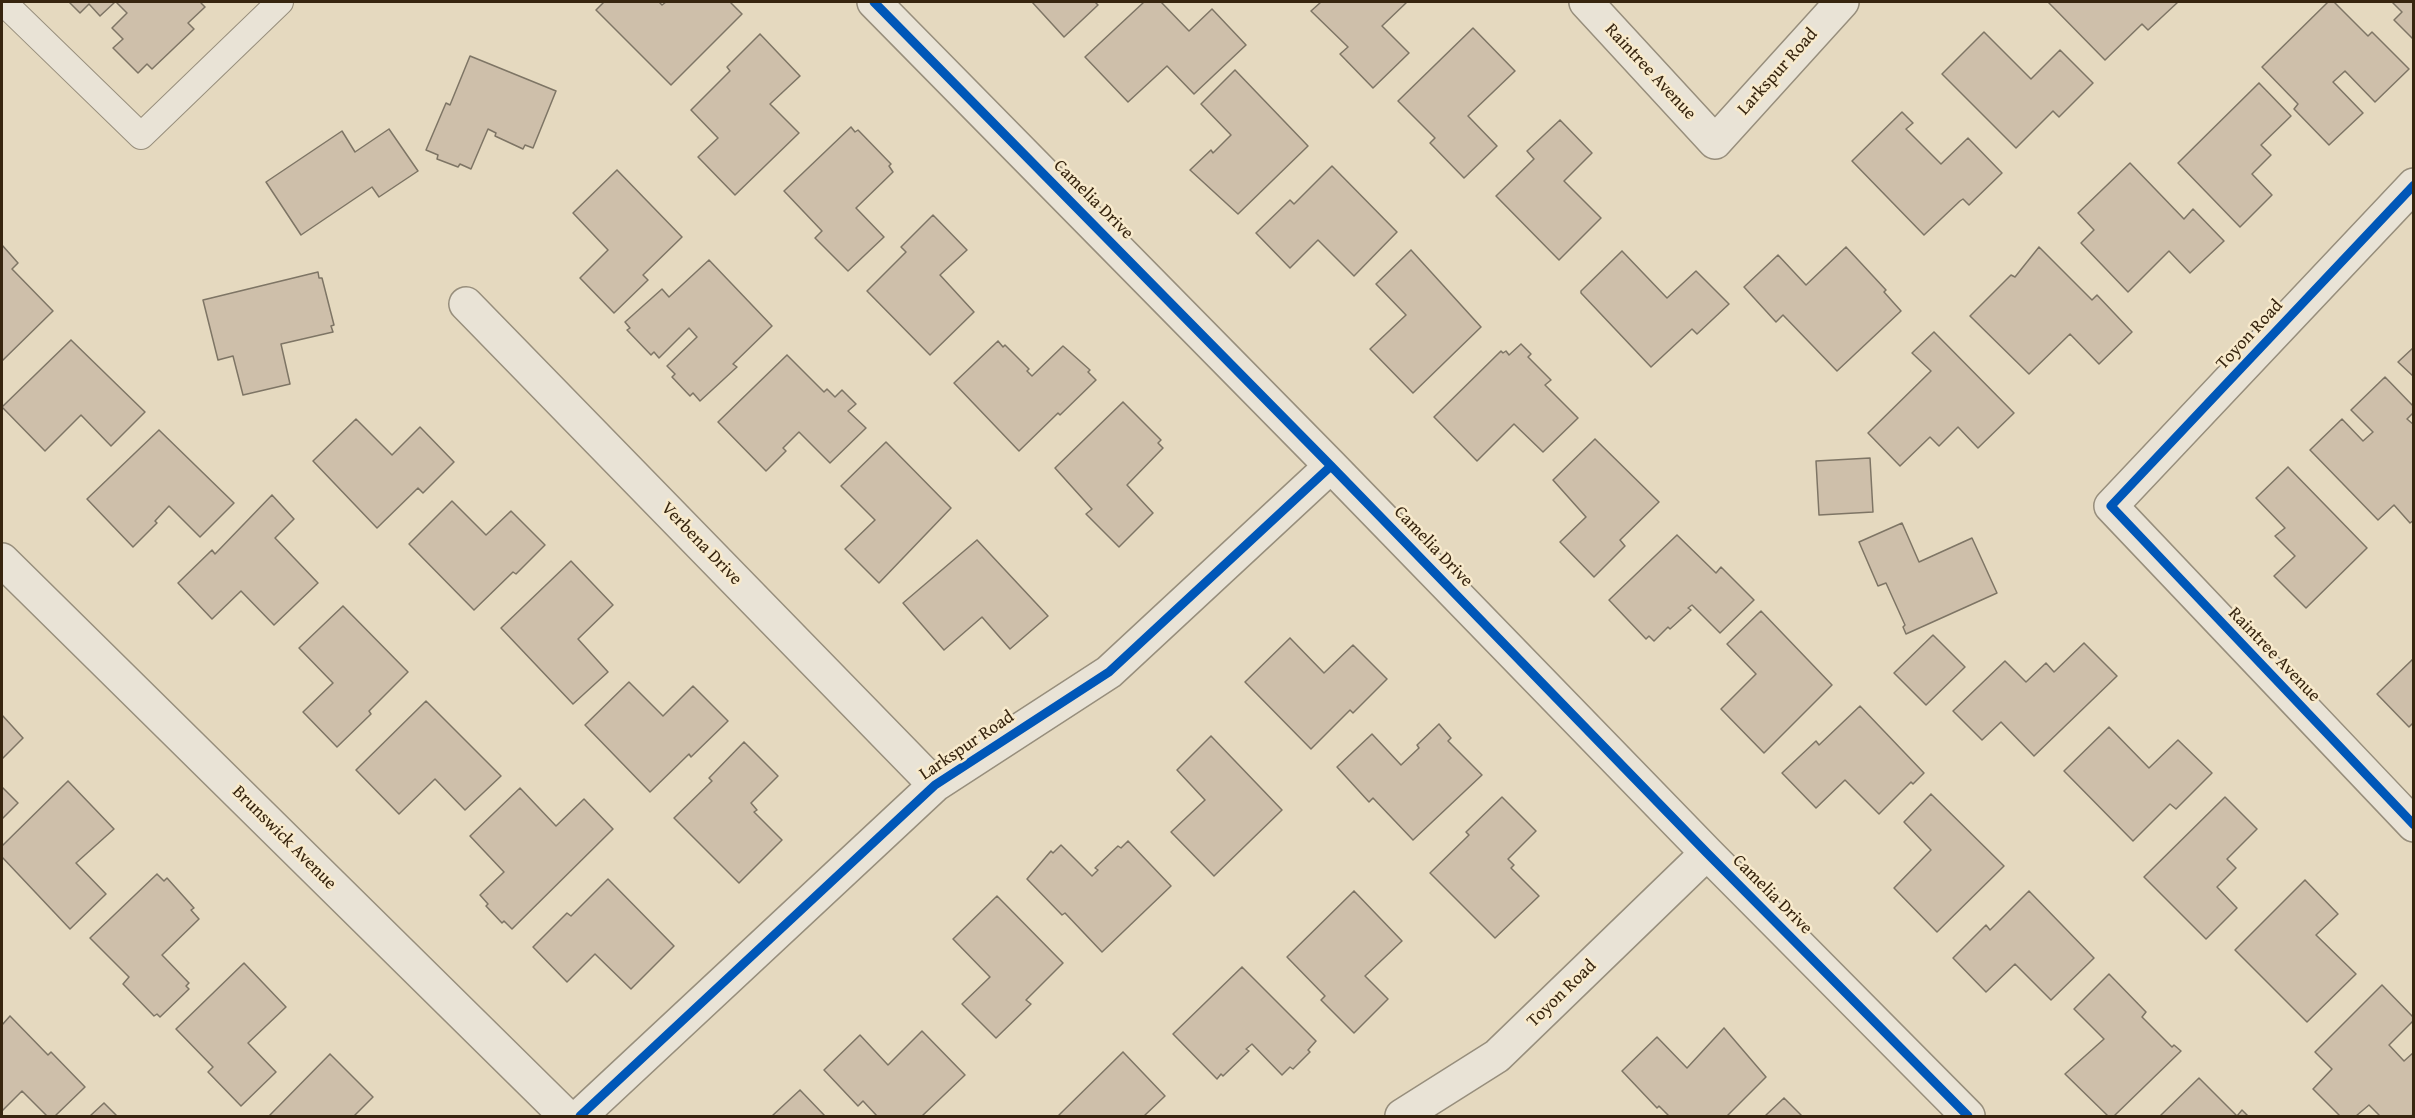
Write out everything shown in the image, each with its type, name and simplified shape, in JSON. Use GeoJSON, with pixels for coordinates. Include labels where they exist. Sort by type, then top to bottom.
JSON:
{"type":"FeatureCollection","features":[{"type":"Feature","properties":{"kind":"street","name":"Camelia Drive"},"geometry":{"type":"LineString","coordinates":[[874,2],[1331,466],[1707,853],[1968,1116]]}},
{"type":"Feature","properties":{"kind":"street","name":"Raintree Avenue"},"geometry":{"type":"LineString","coordinates":[[1586,2],[1715,142]]}},
{"type":"Feature","properties":{"kind":"street","name":"Larkspur Road"},"geometry":{"type":"LineString","coordinates":[[1715,142],[1842,2]]}},
{"type":"Feature","properties":{"kind":"street","name":"Toyon Road"},"geometry":{"type":"LineString","coordinates":[[2111,506],[2414,185]]}},
{"type":"Feature","properties":{"kind":"street","name":"Verbena Drive"},"geometry":{"type":"LineString","coordinates":[[466,304],[935,785]]}},
{"type":"Feature","properties":{"kind":"street","name":"Larkspur Road"},"geometry":{"type":"LineString","coordinates":[[580,1116],[935,785],[1109,672],[1331,466]]}},
{"type":"Feature","properties":{"kind":"street","name":"Raintree Avenue"},"geometry":{"type":"LineString","coordinates":[[2111,506],[2414,825]]}},
{"type":"Feature","properties":{"kind":"street","name":"Brunswick Avenue"},"geometry":{"type":"LineString","coordinates":[[2,560],[566,1116]]}},
{"type":"Feature","properties":{"kind":"street","name":"Toyon Road"},"geometry":{"type":"LineString","coordinates":[[1402,1116],[1497,1056],[1707,853]]}},
{"type":"Feature","properties":{"kind":"lane"},"geometry":{"type":"LineString","coordinates":[[3,2],[141,136],[280,2]]}},
{"type":"Feature","properties":{"kind":"building"},"geometry":{"type":"Polygon","coordinates":[[[69,2],[115,2],[100,16],[89,4],[80,13],[69,2]]]}},
{"type":"Feature","properties":{"kind":"building"},"geometry":{"type":"Polygon","coordinates":[[[116,2],[203,2],[201,3],[205,7],[188,23],[194,29],[152,69],[147,64],[138,73],[113,48],[123,39],[112,28],[127,13],[116,2]]]}},
{"type":"Feature","properties":{"kind":"building"},"geometry":{"type":"Polygon","coordinates":[[[604,2],[659,2],[662,5],[666,2],[730,2],[742,14],[671,85],[596,10],[604,2]]]}},
{"type":"Feature","properties":{"kind":"building"},"geometry":{"type":"Polygon","coordinates":[[[1032,2],[1095,2],[1098,5],[1064,37],[1032,2]]]}},
{"type":"Feature","properties":{"kind":"building"},"geometry":{"type":"Polygon","coordinates":[[[1144,2],[1161,2],[1189,31],[1212,9],[1246,45],[1194,94],[1167,66],[1128,102],[1085,57],[1144,2]]]}},
{"type":"Feature","properties":{"kind":"building"},"geometry":{"type":"Polygon","coordinates":[[[1321,2],[1407,2],[1382,26],[1409,53],[1373,88],[1340,54],[1348,47],[1311,11],[1321,2]]]}},
{"type":"Feature","properties":{"kind":"building"},"geometry":{"type":"Polygon","coordinates":[[[2048,2],[2178,2],[2148,30],[2142,24],[2105,60],[2048,2]]]}},
{"type":"Feature","properties":{"kind":"building"},"geometry":{"type":"Polygon","coordinates":[[[2328,2],[2334,2],[2368,36],[2372,32],[2409,69],[2375,102],[2345,71],[2333,82],[2363,113],[2329,145],[2294,109],[2298,104],[2262,67],[2328,2]]]}},
{"type":"Feature","properties":{"kind":"building"},"geometry":{"type":"Polygon","coordinates":[[[2392,2],[2414,2],[2414,40],[2394,20],[2402,12],[2392,2]]]}},
{"type":"Feature","properties":{"kind":"building"},"geometry":{"type":"Polygon","coordinates":[[[1473,28],[1515,71],[1468,116],[1497,146],[1464,178],[1430,143],[1435,138],[1398,101],[1473,28]]]}},
{"type":"Feature","properties":{"kind":"building"},"geometry":{"type":"Polygon","coordinates":[[[1984,32],[2031,79],[2060,50],[2093,83],[2059,117],[2053,111],[2016,148],[1942,74],[1984,32]]]}},
{"type":"Feature","properties":{"kind":"building"},"geometry":{"type":"Polygon","coordinates":[[[760,34],[800,76],[770,104],[799,133],[735,195],[698,157],[718,138],[691,110],[730,71],[727,67],[760,34]]]}},
{"type":"Feature","properties":{"kind":"building"},"geometry":{"type":"Polygon","coordinates":[[[470,56],[556,91],[533,148],[525,145],[523,149],[495,136],[496,133],[488,129],[471,169],[437,159],[438,155],[426,150],[446,103],[450,105],[470,56]]]}},
{"type":"Feature","properties":{"kind":"building"},"geometry":{"type":"Polygon","coordinates":[[[1235,70],[1308,146],[1238,214],[1190,170],[1211,150],[1213,153],[1231,135],[1201,104],[1235,70]]]}},
{"type":"Feature","properties":{"kind":"building"},"geometry":{"type":"Polygon","coordinates":[[[2259,83],[2291,116],[2261,145],[2271,155],[2252,174],[2272,195],[2240,227],[2178,163],[2259,83]]]}},
{"type":"Feature","properties":{"kind":"building"},"geometry":{"type":"Polygon","coordinates":[[[1902,112],[1913,123],[1906,129],[1941,164],[1968,138],[2002,173],[1969,205],[1963,199],[1960,201],[1924,235],[1852,161],[1902,112]]]}},
{"type":"Feature","properties":{"kind":"building"},"geometry":{"type":"Polygon","coordinates":[[[1560,120],[1592,153],[1564,181],[1601,218],[1559,260],[1496,196],[1534,159],[1527,151],[1560,120]]]}},
{"type":"Feature","properties":{"kind":"building"},"geometry":{"type":"Polygon","coordinates":[[[851,127],[855,132],[858,130],[891,164],[889,166],[893,172],[856,208],[884,237],[848,271],[815,238],[822,231],[784,191],[851,127]]]}},
{"type":"Feature","properties":{"kind":"building"},"geometry":{"type":"Polygon","coordinates":[[[389,129],[418,171],[379,197],[372,187],[301,235],[266,182],[342,131],[355,152],[389,129]]]}},
{"type":"Feature","properties":{"kind":"building"},"geometry":{"type":"Polygon","coordinates":[[[2130,163],[2184,219],[2193,209],[2224,241],[2190,273],[2169,251],[2128,292],[2081,243],[2094,230],[2078,213],[2130,163]]]}},
{"type":"Feature","properties":{"kind":"building"},"geometry":{"type":"Polygon","coordinates":[[[1332,166],[1397,232],[1354,276],[1318,240],[1290,268],[1256,233],[1290,200],[1294,204],[1332,166]]]}},
{"type":"Feature","properties":{"kind":"building"},"geometry":{"type":"Polygon","coordinates":[[[617,170],[682,237],[643,275],[648,280],[614,313],[580,278],[608,250],[573,213],[617,170]]]}},
{"type":"Feature","properties":{"kind":"building"},"geometry":{"type":"Polygon","coordinates":[[[933,215],[967,250],[940,275],[974,312],[930,355],[867,291],[906,252],[901,247],[933,215]]]}},
{"type":"Feature","properties":{"kind":"building"},"geometry":{"type":"Polygon","coordinates":[[[2,245],[18,263],[12,269],[53,311],[2,361],[2,245]]]}},
{"type":"Feature","properties":{"kind":"building"},"geometry":{"type":"Polygon","coordinates":[[[1846,247],[1886,290],[1884,292],[1901,311],[1837,371],[1783,315],[1776,322],[1744,287],[1778,255],[1806,285],[1846,247]]]}},
{"type":"Feature","properties":{"kind":"building"},"geometry":{"type":"Polygon","coordinates":[[[2039,247],[2092,300],[2097,295],[2132,332],[2099,364],[2070,334],[2029,374],[1970,316],[2011,275],[2015,277],[2039,247]]]}},
{"type":"Feature","properties":{"kind":"building"},"geometry":{"type":"Polygon","coordinates":[[[1411,250],[1481,327],[1413,393],[1370,349],[1406,315],[1376,284],[1411,250]]]}},
{"type":"Feature","properties":{"kind":"building"},"geometry":{"type":"Polygon","coordinates":[[[1622,251],[1667,298],[1696,271],[1729,304],[1697,334],[1692,329],[1651,367],[1581,293],[1622,251]]]}},
{"type":"Feature","properties":{"kind":"building"},"geometry":{"type":"Polygon","coordinates":[[[709,260],[772,326],[733,364],[737,367],[700,401],[693,393],[690,396],[672,377],[675,374],[667,366],[697,337],[689,328],[659,358],[654,352],[651,355],[627,330],[630,328],[625,322],[662,289],[669,297],[709,260]]]}},
{"type":"Feature","properties":{"kind":"building"},"geometry":{"type":"Polygon","coordinates":[[[318,272],[319,278],[322,278],[334,325],[331,326],[333,332],[281,344],[290,384],[243,395],[233,356],[218,360],[203,300],[318,272]]]}},
{"type":"Feature","properties":{"kind":"building"},"geometry":{"type":"Polygon","coordinates":[[[1934,332],[2014,413],[1978,448],[1958,427],[1939,446],[1930,437],[1900,466],[1868,433],[1931,371],[1912,353],[1934,332]]]}},
{"type":"Feature","properties":{"kind":"building"},"geometry":{"type":"Polygon","coordinates":[[[71,340],[145,412],[111,446],[81,415],[45,451],[2,407],[71,340]]]}},
{"type":"Feature","properties":{"kind":"building"},"geometry":{"type":"Polygon","coordinates":[[[998,341],[1029,369],[1027,371],[1032,376],[1063,346],[1090,370],[1088,372],[1096,380],[1019,451],[954,383],[998,341]]]}},
{"type":"Feature","properties":{"kind":"building"},"geometry":{"type":"Polygon","coordinates":[[[1521,344],[1531,354],[1528,357],[1551,380],[1545,385],[1578,418],[1543,452],[1514,424],[1477,461],[1434,417],[1501,351],[1503,353],[1506,351],[1509,355],[1521,344]]]}},
{"type":"Feature","properties":{"kind":"building"},"geometry":{"type":"Polygon","coordinates":[[[2414,347],[2414,377],[2398,362],[2414,347]]]}},
{"type":"Feature","properties":{"kind":"building"},"geometry":{"type":"Polygon","coordinates":[[[787,355],[824,392],[827,389],[835,397],[842,390],[856,404],[848,411],[866,428],[830,463],[799,432],[783,448],[786,451],[766,471],[718,422],[787,355]]]}},
{"type":"Feature","properties":{"kind":"building"},"geometry":{"type":"Polygon","coordinates":[[[2385,377],[2414,407],[2414,412],[2407,419],[2414,425],[2414,520],[2410,523],[2394,505],[2378,520],[2310,450],[2342,419],[2363,441],[2373,432],[2351,410],[2385,377]]]}},
{"type":"Feature","properties":{"kind":"building"},"geometry":{"type":"Polygon","coordinates":[[[1123,402],[1161,440],[1158,443],[1163,448],[1127,485],[1153,513],[1119,547],[1086,514],[1092,509],[1055,468],[1123,402]]]}},
{"type":"Feature","properties":{"kind":"building"},"geometry":{"type":"Polygon","coordinates":[[[356,419],[392,455],[420,427],[454,462],[423,493],[418,488],[377,528],[313,461],[356,419]]]}},
{"type":"Feature","properties":{"kind":"building"},"geometry":{"type":"Polygon","coordinates":[[[159,430],[234,503],[200,537],[169,506],[155,521],[157,523],[133,547],[87,499],[159,430]]]}},
{"type":"Feature","properties":{"kind":"building"},"geometry":{"type":"Polygon","coordinates":[[[1595,439],[1659,502],[1620,540],[1625,546],[1594,577],[1560,542],[1586,517],[1553,480],[1595,439]]]}},
{"type":"Feature","properties":{"kind":"building"},"geometry":{"type":"Polygon","coordinates":[[[886,442],[951,508],[879,583],[845,549],[875,520],[841,486],[886,442]]]}},
{"type":"Feature","properties":{"kind":"building"},"geometry":{"type":"Polygon","coordinates":[[[1870,458],[1873,512],[1819,515],[1816,461],[1870,458]]]}},
{"type":"Feature","properties":{"kind":"building"},"geometry":{"type":"Polygon","coordinates":[[[2288,467],[2367,548],[2306,608],[2274,576],[2295,556],[2275,536],[2285,528],[2256,498],[2288,467]]]}},
{"type":"Feature","properties":{"kind":"building"},"geometry":{"type":"Polygon","coordinates":[[[272,495],[294,519],[275,538],[318,583],[274,625],[241,591],[212,619],[178,583],[212,550],[215,554],[272,495]]]}},
{"type":"Feature","properties":{"kind":"building"},"geometry":{"type":"Polygon","coordinates":[[[452,501],[486,535],[511,511],[545,545],[516,574],[513,572],[474,610],[409,544],[452,501]]]}},
{"type":"Feature","properties":{"kind":"building"},"geometry":{"type":"Polygon","coordinates":[[[1902,523],[1919,562],[1972,538],[1997,593],[1906,634],[1903,627],[1905,625],[1886,583],[1878,586],[1859,542],[1902,523]]]}},
{"type":"Feature","properties":{"kind":"building"},"geometry":{"type":"Polygon","coordinates":[[[1677,535],[1716,573],[1721,567],[1754,600],[1720,633],[1692,605],[1688,608],[1691,610],[1654,641],[1649,636],[1646,639],[1609,600],[1677,535]]]}},
{"type":"Feature","properties":{"kind":"building"},"geometry":{"type":"Polygon","coordinates":[[[977,540],[1048,616],[1010,649],[982,617],[944,650],[903,603],[977,540]]]}},
{"type":"Feature","properties":{"kind":"building"},"geometry":{"type":"Polygon","coordinates":[[[571,561],[613,605],[578,639],[608,672],[573,704],[501,628],[571,561]]]}},
{"type":"Feature","properties":{"kind":"building"},"geometry":{"type":"Polygon","coordinates":[[[343,606],[408,672],[369,711],[371,714],[337,747],[303,712],[333,683],[299,648],[343,606]]]}},
{"type":"Feature","properties":{"kind":"building"},"geometry":{"type":"Polygon","coordinates":[[[1761,611],[1832,685],[1764,753],[1721,709],[1756,674],[1727,644],[1761,611]]]}},
{"type":"Feature","properties":{"kind":"building"},"geometry":{"type":"Polygon","coordinates":[[[1933,635],[1965,667],[1926,705],[1894,673],[1933,635]]]}},
{"type":"Feature","properties":{"kind":"building"},"geometry":{"type":"Polygon","coordinates":[[[1290,638],[1324,673],[1353,645],[1387,679],[1353,713],[1350,710],[1311,749],[1245,682],[1290,638]]]}},
{"type":"Feature","properties":{"kind":"building"},"geometry":{"type":"Polygon","coordinates":[[[2084,643],[2117,676],[2034,756],[2001,722],[1982,740],[1953,711],[2005,661],[2026,682],[2046,663],[2054,672],[2084,643]]]}},
{"type":"Feature","properties":{"kind":"building"},"geometry":{"type":"Polygon","coordinates":[[[2414,658],[2414,722],[2409,727],[2377,694],[2414,658]]]}},
{"type":"Feature","properties":{"kind":"building"},"geometry":{"type":"Polygon","coordinates":[[[629,682],[663,716],[693,686],[728,721],[691,757],[689,754],[650,792],[585,725],[629,682]]]}},
{"type":"Feature","properties":{"kind":"building"},"geometry":{"type":"Polygon","coordinates":[[[426,701],[501,776],[465,810],[435,779],[399,814],[356,770],[426,701]]]}},
{"type":"Feature","properties":{"kind":"building"},"geometry":{"type":"Polygon","coordinates":[[[1860,706],[1924,773],[1913,784],[1911,782],[1879,814],[1845,780],[1816,808],[1782,773],[1816,741],[1819,745],[1860,706]]]}},
{"type":"Feature","properties":{"kind":"building"},"geometry":{"type":"Polygon","coordinates":[[[2,715],[23,738],[2,759],[2,715]]]}},
{"type":"Feature","properties":{"kind":"building"},"geometry":{"type":"Polygon","coordinates":[[[1439,724],[1451,738],[1448,741],[1482,775],[1413,840],[1373,798],[1369,802],[1337,767],[1372,734],[1401,765],[1419,748],[1417,745],[1439,724]]]}},
{"type":"Feature","properties":{"kind":"building"},"geometry":{"type":"Polygon","coordinates":[[[2109,727],[2149,768],[2178,740],[2212,773],[2176,809],[2170,804],[2133,841],[2064,771],[2109,727]]]}},
{"type":"Feature","properties":{"kind":"building"},"geometry":{"type":"Polygon","coordinates":[[[1211,736],[1282,810],[1214,876],[1171,832],[1205,800],[1177,770],[1211,736]]]}},
{"type":"Feature","properties":{"kind":"building"},"geometry":{"type":"Polygon","coordinates":[[[744,742],[778,776],[751,803],[757,810],[754,812],[782,840],[739,883],[674,818],[712,781],[709,778],[744,742]]]}},
{"type":"Feature","properties":{"kind":"building"},"geometry":{"type":"Polygon","coordinates":[[[68,781],[114,829],[76,863],[106,894],[70,929],[2,857],[2,846],[68,781]]]}},
{"type":"Feature","properties":{"kind":"building"},"geometry":{"type":"Polygon","coordinates":[[[2,787],[18,803],[2,819],[2,787]]]}},
{"type":"Feature","properties":{"kind":"building"},"geometry":{"type":"Polygon","coordinates":[[[520,788],[556,826],[584,799],[613,829],[512,929],[504,921],[502,923],[486,906],[488,904],[480,895],[504,872],[470,836],[520,788]]]}},
{"type":"Feature","properties":{"kind":"building"},"geometry":{"type":"Polygon","coordinates":[[[1931,794],[2004,866],[1937,932],[1894,888],[1931,850],[1904,822],[1931,794]]]}},
{"type":"Feature","properties":{"kind":"building"},"geometry":{"type":"Polygon","coordinates":[[[1502,797],[1536,831],[1508,859],[1514,865],[1511,868],[1539,896],[1495,938],[1430,873],[1469,835],[1466,832],[1502,797]]]}},
{"type":"Feature","properties":{"kind":"building"},"geometry":{"type":"Polygon","coordinates":[[[2225,797],[2257,829],[2227,859],[2236,868],[2217,887],[2237,908],[2206,939],[2144,877],[2225,797]]]}},
{"type":"Feature","properties":{"kind":"building"},"geometry":{"type":"Polygon","coordinates":[[[1128,841],[1171,886],[1102,952],[1065,913],[1062,915],[1027,879],[1051,851],[1053,853],[1061,845],[1092,876],[1098,870],[1095,868],[1118,846],[1121,848],[1128,841]]]}},
{"type":"Feature","properties":{"kind":"building"},"geometry":{"type":"Polygon","coordinates":[[[157,874],[164,881],[167,878],[194,908],[191,910],[199,919],[162,955],[189,983],[186,986],[189,989],[160,1017],[157,1014],[154,1016],[123,984],[129,977],[90,938],[157,874]]]}},
{"type":"Feature","properties":{"kind":"building"},"geometry":{"type":"Polygon","coordinates":[[[608,879],[674,946],[631,989],[595,954],[567,982],[533,947],[567,913],[571,916],[608,879]]]}},
{"type":"Feature","properties":{"kind":"building"},"geometry":{"type":"Polygon","coordinates":[[[2305,880],[2338,914],[2316,935],[2356,974],[2307,1022],[2235,950],[2305,880]]]}},
{"type":"Feature","properties":{"kind":"building"},"geometry":{"type":"Polygon","coordinates":[[[1354,891],[1402,941],[1365,976],[1388,999],[1354,1033],[1321,1000],[1325,996],[1287,957],[1354,891]]]}},
{"type":"Feature","properties":{"kind":"building"},"geometry":{"type":"Polygon","coordinates":[[[2029,891],[2094,958],[2051,1000],[2015,964],[1986,992],[1953,958],[1986,925],[1990,930],[2029,891]]]}},
{"type":"Feature","properties":{"kind":"building"},"geometry":{"type":"Polygon","coordinates":[[[997,896],[1063,963],[1026,1000],[1031,1004],[996,1038],[962,1004],[990,977],[953,939],[997,896]]]}},
{"type":"Feature","properties":{"kind":"building"},"geometry":{"type":"Polygon","coordinates":[[[244,963],[286,1007],[248,1043],[276,1072],[241,1106],[208,1072],[213,1067],[176,1029],[244,963]]]}},
{"type":"Feature","properties":{"kind":"building"},"geometry":{"type":"Polygon","coordinates":[[[1242,967],[1316,1041],[1308,1050],[1310,1052],[1293,1069],[1290,1067],[1282,1075],[1252,1044],[1246,1049],[1249,1051],[1217,1079],[1173,1034],[1242,967]]]}},
{"type":"Feature","properties":{"kind":"building"},"geometry":{"type":"Polygon","coordinates":[[[2109,974],[2146,1012],[2142,1017],[2172,1047],[2174,1045],[2181,1051],[2114,1116],[2108,1116],[2065,1074],[2104,1039],[2074,1009],[2109,974]]]}},
{"type":"Feature","properties":{"kind":"building"},"geometry":{"type":"Polygon","coordinates":[[[2382,985],[2414,1018],[2389,1045],[2404,1061],[2414,1052],[2414,1114],[2411,1116],[2380,1116],[2369,1105],[2356,1116],[2340,1116],[2313,1089],[2332,1069],[2315,1052],[2382,985]]]}},
{"type":"Feature","properties":{"kind":"building"},"geometry":{"type":"Polygon","coordinates":[[[10,1016],[48,1055],[51,1052],[85,1087],[55,1116],[47,1116],[22,1091],[2,1111],[2,1025],[10,1016]]]}},
{"type":"Feature","properties":{"kind":"building"},"geometry":{"type":"Polygon","coordinates":[[[1724,1028],[1766,1077],[1727,1116],[1669,1116],[1659,1106],[1657,1108],[1622,1071],[1657,1037],[1687,1068],[1724,1028]]]}},
{"type":"Feature","properties":{"kind":"building"},"geometry":{"type":"Polygon","coordinates":[[[922,1031],[965,1075],[922,1116],[877,1116],[863,1101],[858,1106],[824,1070],[860,1035],[888,1065],[922,1031]]]}},
{"type":"Feature","properties":{"kind":"building"},"geometry":{"type":"Polygon","coordinates":[[[1123,1052],[1165,1096],[1144,1116],[1059,1115],[1123,1052]]]}},
{"type":"Feature","properties":{"kind":"building"},"geometry":{"type":"Polygon","coordinates":[[[330,1054],[373,1097],[354,1116],[269,1116],[330,1054]]]}},
{"type":"Feature","properties":{"kind":"building"},"geometry":{"type":"Polygon","coordinates":[[[2199,1078],[2237,1116],[2160,1116],[2199,1078]]]}},
{"type":"Feature","properties":{"kind":"building"},"geometry":{"type":"Polygon","coordinates":[[[800,1090],[825,1116],[772,1116],[800,1090]]]}},
{"type":"Feature","properties":{"kind":"building"},"geometry":{"type":"Polygon","coordinates":[[[1784,1098],[1802,1116],[1765,1116],[1784,1098]]]}},
{"type":"Feature","properties":{"kind":"building"},"geometry":{"type":"Polygon","coordinates":[[[104,1103],[117,1116],[90,1116],[104,1103]]]}},
{"type":"Feature","properties":{"kind":"building"},"geometry":{"type":"Polygon","coordinates":[[[2242,1110],[2248,1116],[2237,1116],[2242,1110]]]}},
{"type":"Feature","properties":{"kind":"cycle path"},"geometry":{"type":"LineString","coordinates":[[874,2],[1331,466],[1707,853],[1968,1116]]}},
{"type":"Feature","properties":{"kind":"cycle path"},"geometry":{"type":"LineString","coordinates":[[2414,185],[2111,506],[2414,825]]}},
{"type":"Feature","properties":{"kind":"cycle path"},"geometry":{"type":"LineString","coordinates":[[580,1116],[935,785],[1109,672],[1331,466]]}}]}
